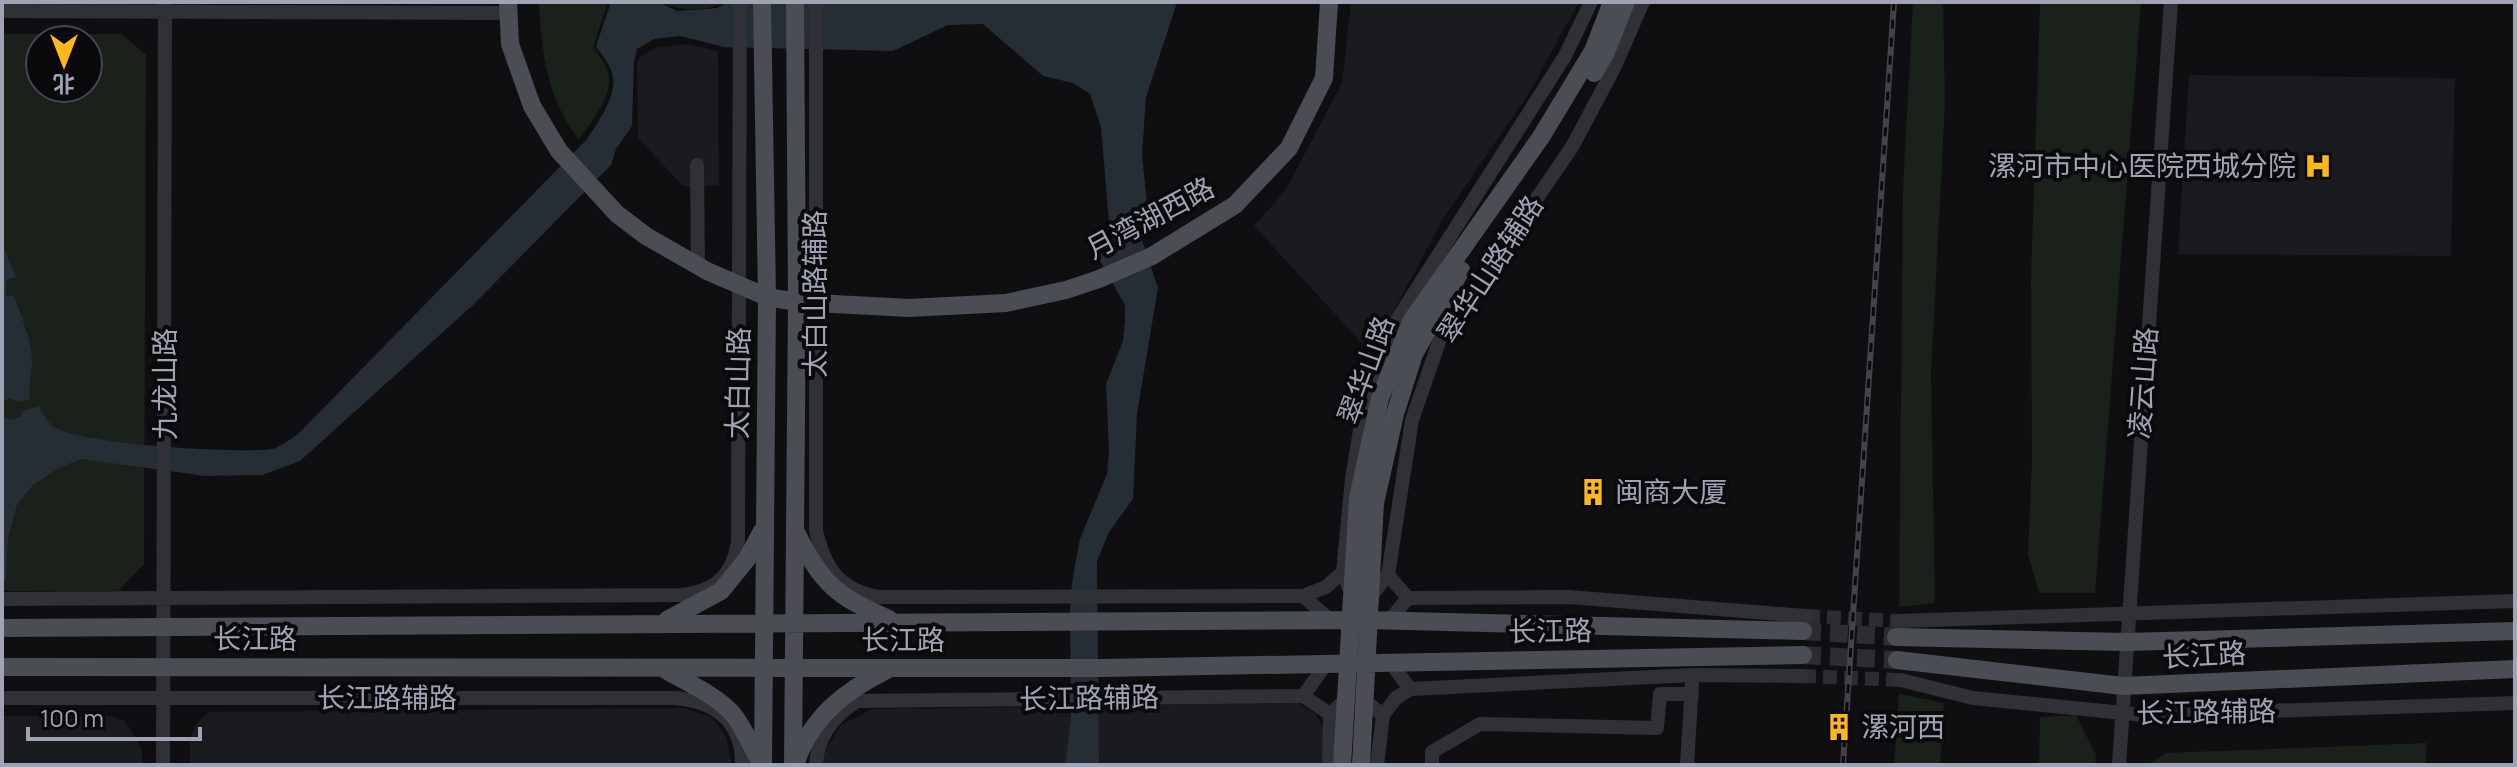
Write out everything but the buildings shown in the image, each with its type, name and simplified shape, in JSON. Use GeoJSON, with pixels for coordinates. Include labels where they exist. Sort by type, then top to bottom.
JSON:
{"type":"FeatureCollection","features":[{"type":"Feature","properties":{"kind":"main road","name":"太白山路"},"geometry":{"type":"LineString","coordinates":[[762,2],[767,297],[762,765]]}},
{"type":"Feature","properties":{"kind":"main road","name":"太白山路"},"geometry":{"type":"LineString","coordinates":[[793,765],[795,530],[806,303],[795,2]]}},
{"type":"Feature","properties":{"kind":"main road","name":"月湾湖西路"},"geometry":{"type":"LineString","coordinates":[[508,7],[510,44],[520,75],[532,106],[559,151],[596,194],[646,236],[698,266],[767,297],[806,303],[909,308],[1006,303],[1066,290],[1152,256],[1235,205],[1289,148],[1324,78],[1329,2]]}},
{"type":"Feature","properties":{"kind":"main road","name":"翠华山路"},"geometry":{"type":"LineString","coordinates":[[1361,595],[1358,498],[1380,398],[1412,320],[1541,137],[1593,51],[1612,2]]}},
{"type":"Feature","properties":{"kind":"main road","name":"翠华山路"},"geometry":{"type":"LineString","coordinates":[[1342,765],[1348,663],[1359,620],[1375,503],[1395,414],[1414,354],[1453,283],[1550,142],[1606,52],[1626,2]]}},
{"type":"Feature","properties":{"kind":"main road"},"geometry":{"type":"LineString","coordinates":[[663,622],[721,591],[747,559],[763,529]]}},
{"type":"Feature","properties":{"kind":"main road"},"geometry":{"type":"LineString","coordinates":[[795,530],[810,560],[835,592],[895,622]]}},
{"type":"Feature","properties":{"kind":"main road","name":"长江路"},"geometry":{"type":"LineString","coordinates":[[2,628],[1330,620],[1804,623]]}},
{"type":"Feature","properties":{"kind":"main road","name":"翠华山路"},"geometry":{"type":"LineString","coordinates":[[1359,620],[1368,663],[1361,765]]}},
{"type":"Feature","properties":{"kind":"main road","name":"长江路"},"geometry":{"type":"LineString","coordinates":[[1898,629],[2126,642],[2515,631]]}},
{"type":"Feature","properties":{"kind":"main road","name":"长江路"},"geometry":{"type":"LineString","coordinates":[[2,667],[1102,668],[1803,655]]}},
{"type":"Feature","properties":{"kind":"main road","name":"长江路"},"geometry":{"type":"LineString","coordinates":[[1897,660],[2123,686],[2515,669]]}},
{"type":"Feature","properties":{"kind":"main road"},"geometry":{"type":"LineString","coordinates":[[661,667],[720,703],[732,714],[762,765]]}},
{"type":"Feature","properties":{"kind":"main road"},"geometry":{"type":"LineString","coordinates":[[793,765],[806,735],[826,712],[863,682],[894,667]]}},
{"type":"Feature","properties":{"kind":"street"},"geometry":{"type":"LineString","coordinates":[[2,599],[681,595],[701,593],[720,580],[735,560],[738,541],[740,2]]}},
{"type":"Feature","properties":{"kind":"street","name":"太白山路辅路"},"geometry":{"type":"LineString","coordinates":[[816,2],[806,303],[816,531],[822,557],[839,580],[861,594],[878,597],[1303,596]]}},
{"type":"Feature","properties":{"kind":"street","name":"翠华山路辅路"},"geometry":{"type":"LineString","coordinates":[[1361,595],[1343,572],[1352,479],[1362,418],[1395,323],[1565,56],[1591,2]]}},
{"type":"Feature","properties":{"kind":"street","name":"翠华山路辅路"},"geometry":{"type":"LineString","coordinates":[[1388,575],[1412,420],[1440,339],[1572,147],[1614,68],[1643,2]]}},
{"type":"Feature","properties":{"kind":"street","name":"凌云山路"},"geometry":{"type":"LineString","coordinates":[[2119,765],[2171,2]]}},
{"type":"Feature","properties":{"kind":"street"},"geometry":{"type":"LineString","coordinates":[[2,11],[164,7],[508,7]]}},
{"type":"Feature","properties":{"kind":"street","name":"九龙山路"},"geometry":{"type":"LineString","coordinates":[[163,765],[164,7]]}},
{"type":"Feature","properties":{"kind":"street"},"geometry":{"type":"LineString","coordinates":[[697,165],[698,266]]}},
{"type":"Feature","properties":{"kind":"street"},"geometry":{"type":"LineString","coordinates":[[1330,620],[1303,596],[1326,587],[1343,572]]}},
{"type":"Feature","properties":{"kind":"street"},"geometry":{"type":"LineString","coordinates":[[1361,595],[1388,575],[1408,598],[1569,597],[1804,623]]}},
{"type":"Feature","properties":{"kind":"street"},"geometry":{"type":"LineString","coordinates":[[1389,621],[1408,598]]}},
{"type":"Feature","properties":{"kind":"street"},"geometry":{"type":"LineString","coordinates":[[1898,629],[2128,614],[2515,601]]}},
{"type":"Feature","properties":{"kind":"street"},"geometry":{"type":"LineString","coordinates":[[1327,663],[1303,696],[1330,714]]}},
{"type":"Feature","properties":{"kind":"street"},"geometry":{"type":"LineString","coordinates":[[1391,663],[1410,689]]}},
{"type":"Feature","properties":{"kind":"street"},"geometry":{"type":"LineString","coordinates":[[1687,765],[1693,675]]}},
{"type":"Feature","properties":{"kind":"street"},"geometry":{"type":"LineString","coordinates":[[1377,765],[1383,715],[1396,698],[1410,689],[1693,675],[1802,676]]}},
{"type":"Feature","properties":{"kind":"street","name":"长江路辅路"},"geometry":{"type":"LineString","coordinates":[[1901,680],[1973,698],[2121,714],[2515,703]]}},
{"type":"Feature","properties":{"kind":"street"},"geometry":{"type":"LineString","coordinates":[[1432,765],[1432,752],[1480,724],[1657,728],[1660,694],[1692,694]]}},
{"type":"Feature","properties":{"kind":"street","name":"长江路辅路"},"geometry":{"type":"LineString","coordinates":[[816,765],[826,731],[837,714],[857,701],[1303,696]]}},
{"type":"Feature","properties":{"kind":"street","name":"长江路辅路"},"geometry":{"type":"LineString","coordinates":[[2,698],[676,698],[698,701],[722,712],[737,734],[742,765]]}},
{"type":"Feature","properties":{"kind":"street"},"geometry":{"type":"LineString","coordinates":[[1329,765],[1330,714],[1346,699]]}},
{"type":"Feature","properties":{"kind":"street"},"geometry":{"type":"LineString","coordinates":[[1365,701],[1383,715]]}},
{"type":"Feature","properties":{"kind":"shaded area"},"geometry":{"type":"Polygon","coordinates":[[[539,2],[608,2],[593,47],[606,66],[609,88],[601,107],[579,140],[559,107],[548,74],[539,2]]]}},
{"type":"Feature","properties":{"kind":"shaded area"},"geometry":{"type":"Polygon","coordinates":[[[611,2],[658,2],[677,11],[717,8],[727,2],[1175,2],[1146,97],[1142,155],[1147,203],[1140,234],[1158,288],[1137,414],[1133,499],[1109,532],[1097,561],[1099,765],[1065,765],[1071,719],[1070,599],[1080,539],[1107,474],[1106,384],[1123,341],[1125,321],[1125,305],[1095,252],[1109,222],[1101,127],[1090,94],[1073,83],[1043,76],[983,24],[948,25],[893,51],[724,47],[681,36],[654,39],[637,49],[632,126],[616,149],[611,165],[473,305],[300,461],[262,475],[205,476],[81,459],[59,468],[33,485],[17,505],[8,540],[6,581],[2,581],[2,416],[13,420],[22,411],[39,406],[51,424],[67,432],[92,438],[195,449],[255,450],[279,447],[298,434],[587,139],[608,105],[613,86],[610,68],[596,46],[611,2]]]}},
{"type":"Feature","properties":{"kind":"shaded area"},"geometry":{"type":"Polygon","coordinates":[[[660,2],[724,2],[692,9],[660,2]]]}},
{"type":"Feature","properties":{"kind":"shaded area"},"geometry":{"type":"Polygon","coordinates":[[[1351,2],[1579,2],[1527,96],[1443,219],[1371,353],[1254,226],[1285,191],[1342,83],[1351,2]]]}},
{"type":"Feature","properties":{"kind":"shaded area"},"geometry":{"type":"Polygon","coordinates":[[[1913,2],[1943,2],[1945,103],[1931,374],[1935,603],[1899,607],[1903,190],[1913,2]]]}},
{"type":"Feature","properties":{"kind":"shaded area"},"geometry":{"type":"Polygon","coordinates":[[[2040,2],[2141,2],[2095,593],[2039,593],[2028,554],[2032,460],[2031,280],[2040,2]]]}},
{"type":"Feature","properties":{"kind":"shaded area"},"geometry":{"type":"Polygon","coordinates":[[[2,34],[24,34],[24,104],[104,104],[104,34],[122,34],[146,55],[144,564],[118,591],[2,591],[2,581],[6,581],[8,540],[17,505],[33,485],[21,414],[13,420],[2,416],[2,402],[10,398],[30,399],[27,330],[14,297],[6,296],[7,280],[15,277],[2,243],[2,34]]]}},
{"type":"Feature","properties":{"kind":"shaded area"},"geometry":{"type":"Polygon","coordinates":[[[688,44],[718,51],[719,186],[683,186],[638,138],[637,64],[640,57],[655,48],[688,44]]]}},
{"type":"Feature","properties":{"kind":"shaded area","name":"漯河市中心医院西城分院"},"geometry":{"type":"Polygon","coordinates":[[[2189,75],[2455,78],[2451,256],[2178,254],[2189,75]]]}},
{"type":"Feature","properties":{"kind":"shaded area"},"geometry":{"type":"Polygon","coordinates":[[[2,243],[16,277],[7,280],[6,296],[14,296],[26,328],[32,360],[30,399],[20,402],[10,398],[2,402],[2,243]]]}},
{"type":"Feature","properties":{"kind":"shaded area"},"geometry":{"type":"Polygon","coordinates":[[[1899,694],[1944,703],[1940,765],[1894,765],[1899,694]]]}},
{"type":"Feature","properties":{"kind":"shaded area"},"geometry":{"type":"Polygon","coordinates":[[[1297,703],[1315,713],[1325,731],[1322,765],[823,765],[823,754],[841,725],[872,709],[1297,703]]]}},
{"type":"Feature","properties":{"kind":"shaded area"},"geometry":{"type":"Polygon","coordinates":[[[683,708],[711,717],[726,736],[732,765],[190,765],[190,738],[196,725],[208,712],[683,708]]]}},
{"type":"Feature","properties":{"kind":"shaded area"},"geometry":{"type":"Polygon","coordinates":[[[2076,715],[2096,755],[2095,765],[2039,765],[2040,717],[2076,715]]]}},
{"type":"Feature","properties":{"kind":"shaded area"},"geometry":{"type":"Polygon","coordinates":[[[2,716],[110,716],[125,721],[142,749],[142,765],[2,765],[2,716]]]}},
{"type":"Feature","properties":{"kind":"shaded area"},"geometry":{"type":"Polygon","coordinates":[[[2427,743],[2425,765],[2148,765],[2166,753],[2427,743]]]}},
{"type":"Feature","properties":{"kind":"tunnel"},"geometry":{"type":"LineString","coordinates":[[1806,616],[1899,621]]}},
{"type":"Feature","properties":{"kind":"tunnel"},"geometry":{"type":"LineString","coordinates":[[1803,631],[1896,637]]}},
{"type":"Feature","properties":{"kind":"tunnel"},"geometry":{"type":"LineString","coordinates":[[1803,655],[1897,660]]}},
{"type":"Feature","properties":{"kind":"tunnel"},"geometry":{"type":"LineString","coordinates":[[1802,676],[1901,680]]}},
{"type":"Feature","properties":{"kind":"railway"},"geometry":{"type":"LineString","coordinates":[[1843,765],[1894,2]]}},
{"type":"Feature","properties":{"kind":"place","name":"漯河市中心医院西城分院"},"geometry":{"type":"Point","coordinates":[2318,166]}},
{"type":"Feature","properties":{"kind":"place","name":"闽商大厦"},"geometry":{"type":"Point","coordinates":[1593,492]}},
{"type":"Feature","properties":{"kind":"place","name":"漯河西"},"geometry":{"type":"Point","coordinates":[1839,727]}}]}
